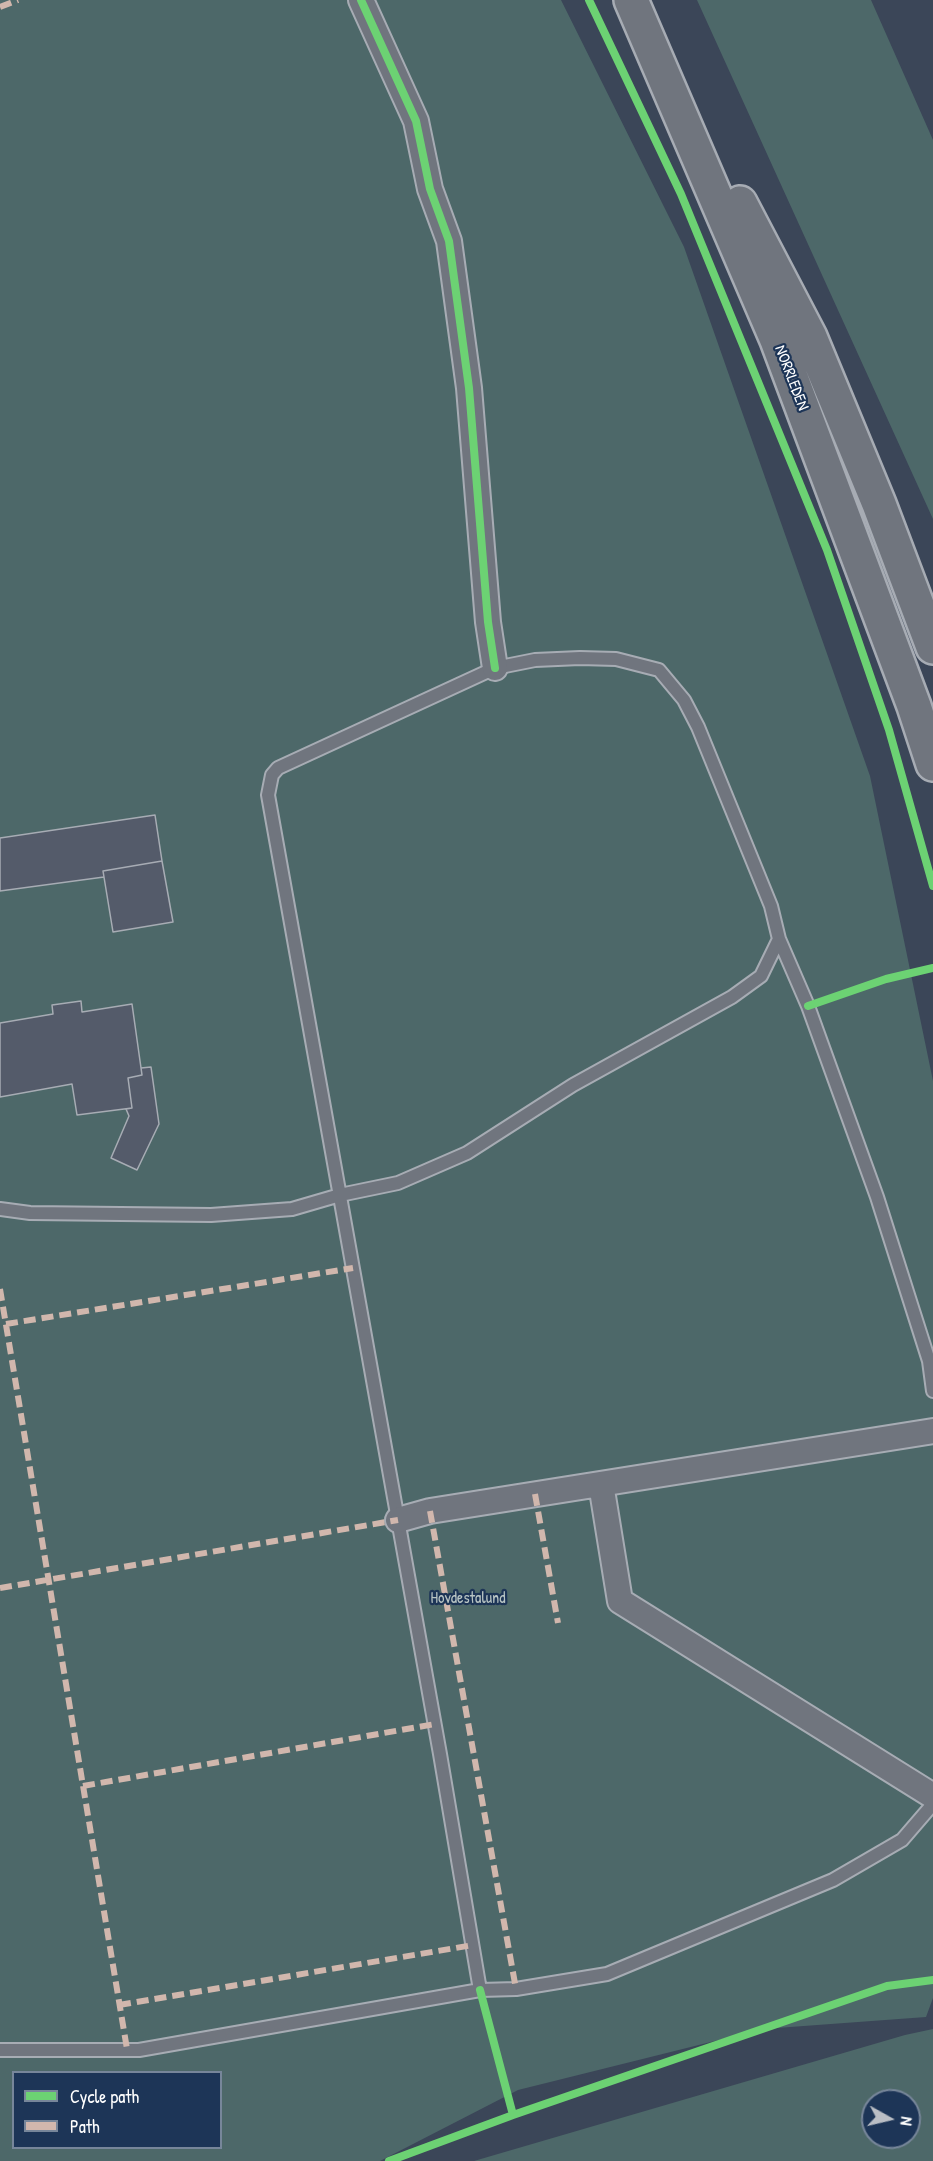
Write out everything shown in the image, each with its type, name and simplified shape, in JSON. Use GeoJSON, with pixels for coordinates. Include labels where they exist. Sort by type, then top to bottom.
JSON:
{"type":"FeatureCollection","features":[{"type":"Feature","properties":{"kind":"main road","name":"NORRLEDEN"},"geometry":{"type":"LineString","coordinates":[[632,0],[810,337],[879,504],[933,647]]}},
{"type":"Feature","properties":{"kind":"main road","name":"NORRLEDEN"},"geometry":{"type":"LineString","coordinates":[[632,0],[777,340],[914,706],[933,764]]}},
{"type":"Feature","properties":{"kind":"street"},"geometry":{"type":"LineString","coordinates":[[361,0],[416,121],[430,189],[449,241],[469,388],[495,668]]}},
{"type":"Feature","properties":{"kind":"street"},"geometry":{"type":"LineString","coordinates":[[398,1520],[430,1511],[933,1431]]}},
{"type":"Feature","properties":{"kind":"street"},"geometry":{"type":"LineString","coordinates":[[601,1484],[620,1601],[933,1796]]}},
{"type":"Feature","properties":{"kind":"lane"},"geometry":{"type":"LineString","coordinates":[[480,1990],[268,795],[272,775],[278,768],[495,668],[535,660],[580,658],[616,659],[659,670],[684,700],[698,727],[771,906],[779,939],[808,1006],[877,1197],[929,1361],[933,1391]]}},
{"type":"Feature","properties":{"kind":"lane"},"geometry":{"type":"LineString","coordinates":[[0,1209],[30,1213],[211,1215],[292,1209],[340,1195],[398,1183],[466,1153],[573,1085],[732,997],[760,976],[779,939]]}},
{"type":"Feature","properties":{"kind":"lane"},"geometry":{"type":"LineString","coordinates":[[0,2050],[139,2050],[480,1990],[516,1989],[607,1974],[833,1880],[902,1840],[933,1804]]}},
{"type":"Feature","properties":{"kind":"green space","name":"Hovdestalund"},"geometry":{"type":"Polygon","coordinates":[[[0,0],[561,0],[684,247],[870,776],[933,1081],[933,1998],[926,2017],[763,2029],[518,2090],[380,2161],[0,2161],[0,0]]]}},
{"type":"Feature","properties":{"kind":"green space"},"geometry":{"type":"Polygon","coordinates":[[[697,0],[871,0],[933,140],[933,519],[697,0]]]}},
{"type":"Feature","properties":{"kind":"green space"},"geometry":{"type":"Polygon","coordinates":[[[933,2029],[933,2161],[474,2161],[905,2035],[933,2029]]]}},
{"type":"Feature","properties":{"kind":"building"},"geometry":{"type":"Polygon","coordinates":[[[155,815],[162,861],[103,871],[104,877],[0,891],[0,838],[155,815]]]}},
{"type":"Feature","properties":{"kind":"building"},"geometry":{"type":"Polygon","coordinates":[[[162,861],[173,922],[113,932],[103,871],[162,861]]]}},
{"type":"Feature","properties":{"kind":"building"},"geometry":{"type":"Polygon","coordinates":[[[81,1001],[82,1012],[132,1004],[142,1075],[128,1078],[132,1108],[77,1115],[72,1084],[0,1097],[0,1023],[53,1014],[52,1005],[81,1001]]]}},
{"type":"Feature","properties":{"kind":"building"},"geometry":{"type":"Polygon","coordinates":[[[151,1067],[159,1124],[137,1170],[111,1158],[129,1116],[126,1109],[132,1108],[128,1078],[142,1075],[141,1068],[151,1067]]]}},
{"type":"Feature","properties":{"kind":"marked path"},"geometry":{"type":"LineString","coordinates":[[0,7],[18,0]]}},
{"type":"Feature","properties":{"kind":"marked path"},"geometry":{"type":"LineString","coordinates":[[6,1324],[353,1268]]}},
{"type":"Feature","properties":{"kind":"marked path"},"geometry":{"type":"LineString","coordinates":[[0,1289],[127,2049]]}},
{"type":"Feature","properties":{"kind":"marked path"},"geometry":{"type":"LineString","coordinates":[[535,1494],[558,1623]]}},
{"type":"Feature","properties":{"kind":"marked path"},"geometry":{"type":"LineString","coordinates":[[430,1511],[516,1989]]}},
{"type":"Feature","properties":{"kind":"marked path"},"geometry":{"type":"LineString","coordinates":[[0,1588],[398,1520]]}},
{"type":"Feature","properties":{"kind":"marked path"},"geometry":{"type":"LineString","coordinates":[[83,1786],[435,1724]]}},
{"type":"Feature","properties":{"kind":"marked path"},"geometry":{"type":"LineString","coordinates":[[119,2005],[473,1945]]}},
{"type":"Feature","properties":{"kind":"cycle path"},"geometry":{"type":"LineString","coordinates":[[361,0],[416,121],[430,189],[449,241],[469,388],[488,622],[495,668]]}},
{"type":"Feature","properties":{"kind":"cycle path"},"geometry":{"type":"LineString","coordinates":[[589,0],[681,194],[827,550],[889,730],[933,886]]}},
{"type":"Feature","properties":{"kind":"cycle path"},"geometry":{"type":"LineString","coordinates":[[808,1006],[886,979],[933,968]]}},
{"type":"Feature","properties":{"kind":"cycle path"},"geometry":{"type":"LineString","coordinates":[[389,2161],[513,2115],[887,1986],[933,1980]]}},
{"type":"Feature","properties":{"kind":"cycle path"},"geometry":{"type":"LineString","coordinates":[[480,1990],[513,2115]]}}]}
